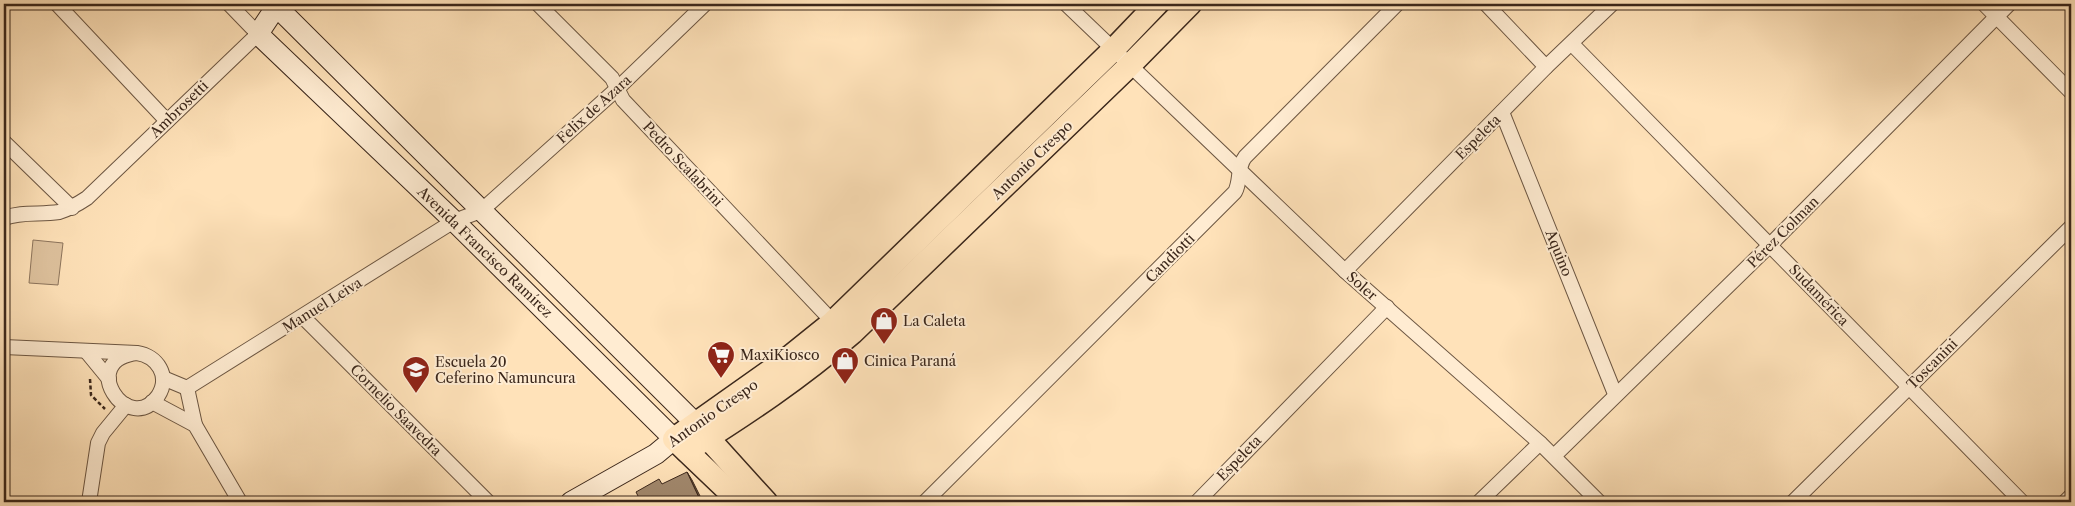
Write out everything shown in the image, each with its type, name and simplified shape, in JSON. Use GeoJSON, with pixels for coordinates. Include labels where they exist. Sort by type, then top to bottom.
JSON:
{"type":"FeatureCollection","features":[{"type":"Feature","properties":{"kind":"main road","name":"Antonio Crespo"},"geometry":{"type":"LineString","coordinates":[[681,445],[702,431],[833,322],[1113,50],[1157,4]]}},
{"type":"Feature","properties":{"kind":"main road","name":"Antonio Crespo"},"geometry":{"type":"LineString","coordinates":[[702,431],[778,393],[839,344],[1129,66],[1190,4]]}},
{"type":"Feature","properties":{"kind":"main road","name":"Avenida Francisco Ramírez"},"geometry":{"type":"LineString","coordinates":[[702,431],[766,502]]}},
{"type":"Feature","properties":{"kind":"main road","name":"Avenida Francisco Ramírez"},"geometry":{"type":"LineString","coordinates":[[681,445],[740,502]]}},
{"type":"Feature","properties":{"kind":"street"},"geometry":{"type":"LineString","coordinates":[[57,4],[166,121]]}},
{"type":"Feature","properties":{"kind":"street","name":"Avenida Francisco Ramírez"},"geometry":{"type":"LineString","coordinates":[[229,4],[454,221],[681,445]]}},
{"type":"Feature","properties":{"kind":"street","name":"Pedro Scalabrini"},"geometry":{"type":"LineString","coordinates":[[538,4],[612,78],[623,100],[833,322]]}},
{"type":"Feature","properties":{"kind":"street","name":"Felix de Azara"},"geometry":{"type":"LineString","coordinates":[[481,211],[618,88],[705,4]]}},
{"type":"Feature","properties":{"kind":"street","name":"Soler"},"geometry":{"type":"LineString","coordinates":[[1066,4],[1344,271],[1540,442],[1599,502]]}},
{"type":"Feature","properties":{"kind":"street","name":"Candiotti"},"geometry":{"type":"LineString","coordinates":[[925,502],[1235,192],[1240,180],[1242,162],[1245,157],[1397,4]]}},
{"type":"Feature","properties":{"kind":"street"},"geometry":{"type":"LineString","coordinates":[[1486,4],[1546,67]]}},
{"type":"Feature","properties":{"kind":"street","name":"Espeleta"},"geometry":{"type":"LineString","coordinates":[[1344,271],[1546,67],[1612,4]]}},
{"type":"Feature","properties":{"kind":"street"},"geometry":{"type":"LineString","coordinates":[[1984,4],[2071,92]]}},
{"type":"Feature","properties":{"kind":"street","name":"Pérez Colman"},"geometry":{"type":"LineString","coordinates":[[1554,456],[1770,245],[2010,4]]}},
{"type":"Feature","properties":{"kind":"street","name":"Ambrosetti"},"geometry":{"type":"LineString","coordinates":[[72,208],[87,198],[258,34],[276,5]]}},
{"type":"Feature","properties":{"kind":"street","name":"Avenida Francisco Ramírez"},"geometry":{"type":"LineString","coordinates":[[276,5],[702,431]]}},
{"type":"Feature","properties":{"kind":"street","name":"Sudamérica"},"geometry":{"type":"LineString","coordinates":[[1572,44],[2022,502]]}},
{"type":"Feature","properties":{"kind":"street","name":"Aquino"},"geometry":{"type":"LineString","coordinates":[[1502,112],[1616,394]]}},
{"type":"Feature","properties":{"kind":"street"},"geometry":{"type":"LineString","coordinates":[[4,142],[72,208]]}},
{"type":"Feature","properties":{"kind":"street"},"geometry":{"type":"LineString","coordinates":[[4,218],[14,214],[53,212],[72,208]]}},
{"type":"Feature","properties":{"kind":"street","name":"Manuel Leiva"},"geometry":{"type":"LineString","coordinates":[[187,388],[454,221],[481,211]]}},
{"type":"Feature","properties":{"kind":"street","name":"Toscanini"},"geometry":{"type":"LineString","coordinates":[[1793,502],[2071,227]]}},
{"type":"Feature","properties":{"kind":"street","name":"Espeleta"},"geometry":{"type":"LineString","coordinates":[[1196,502],[1387,307]]}},
{"type":"Feature","properties":{"kind":"street","name":"Cornelio Saavedra"},"geometry":{"type":"LineString","coordinates":[[303,317],[488,502]]}},
{"type":"Feature","properties":{"kind":"street"},"geometry":{"type":"LineString","coordinates":[[4,346],[137,352],[152,358],[157,363],[163,378],[160,391],[152,402],[135,407],[126,405],[113,395],[108,378],[86,351]]}},
{"type":"Feature","properties":{"kind":"street"},"geometry":{"type":"LineString","coordinates":[[108,378],[114,363],[129,354],[137,352]]}},
{"type":"Feature","properties":{"kind":"street"},"geometry":{"type":"LineString","coordinates":[[163,378],[187,388],[195,425],[240,502]]}},
{"type":"Feature","properties":{"kind":"street"},"geometry":{"type":"LineString","coordinates":[[152,402],[195,425]]}},
{"type":"Feature","properties":{"kind":"street"},"geometry":{"type":"LineString","coordinates":[[89,502],[98,443],[102,432],[126,405]]}},
{"type":"Feature","properties":{"kind":"street"},"geometry":{"type":"LineString","coordinates":[[1479,502],[1540,442]]}},
{"type":"Feature","properties":{"kind":"street","name":"Antonio Crespo"},"geometry":{"type":"LineString","coordinates":[[571,502],[656,454],[681,445]]}},
{"type":"Feature","properties":{"kind":"street"},"geometry":{"type":"LineString","coordinates":[[2065,502],[2071,496]]}},
{"type":"Feature","properties":{"kind":"path"},"geometry":{"type":"LineString","coordinates":[[91,374],[91,395],[106,412]]}},
{"type":"Feature","properties":{"kind":"shaded area"},"geometry":{"type":"Polygon","coordinates":[[[33,240],[63,243],[58,285],[29,283],[33,240]]]}},
{"type":"Feature","properties":{"kind":"building"},"geometry":{"type":"Polygon","coordinates":[[[687,472],[701,502],[635,502],[640,500],[636,492],[659,479],[662,484],[687,472]]]}},
{"type":"Feature","properties":{"kind":"place","name":"La Caleta"},"geometry":{"type":"Point","coordinates":[884,345]}},
{"type":"Feature","properties":{"kind":"place","name":"MaxiKiosco"},"geometry":{"type":"Point","coordinates":[721,379]}},
{"type":"Feature","properties":{"kind":"place","name":"Cinica Paraná"},"geometry":{"type":"Point","coordinates":[845,385]}},
{"type":"Feature","properties":{"kind":"place","name":"Escuela 20 Ceferino Namuncura"},"geometry":{"type":"Point","coordinates":[416,394]}}]}
